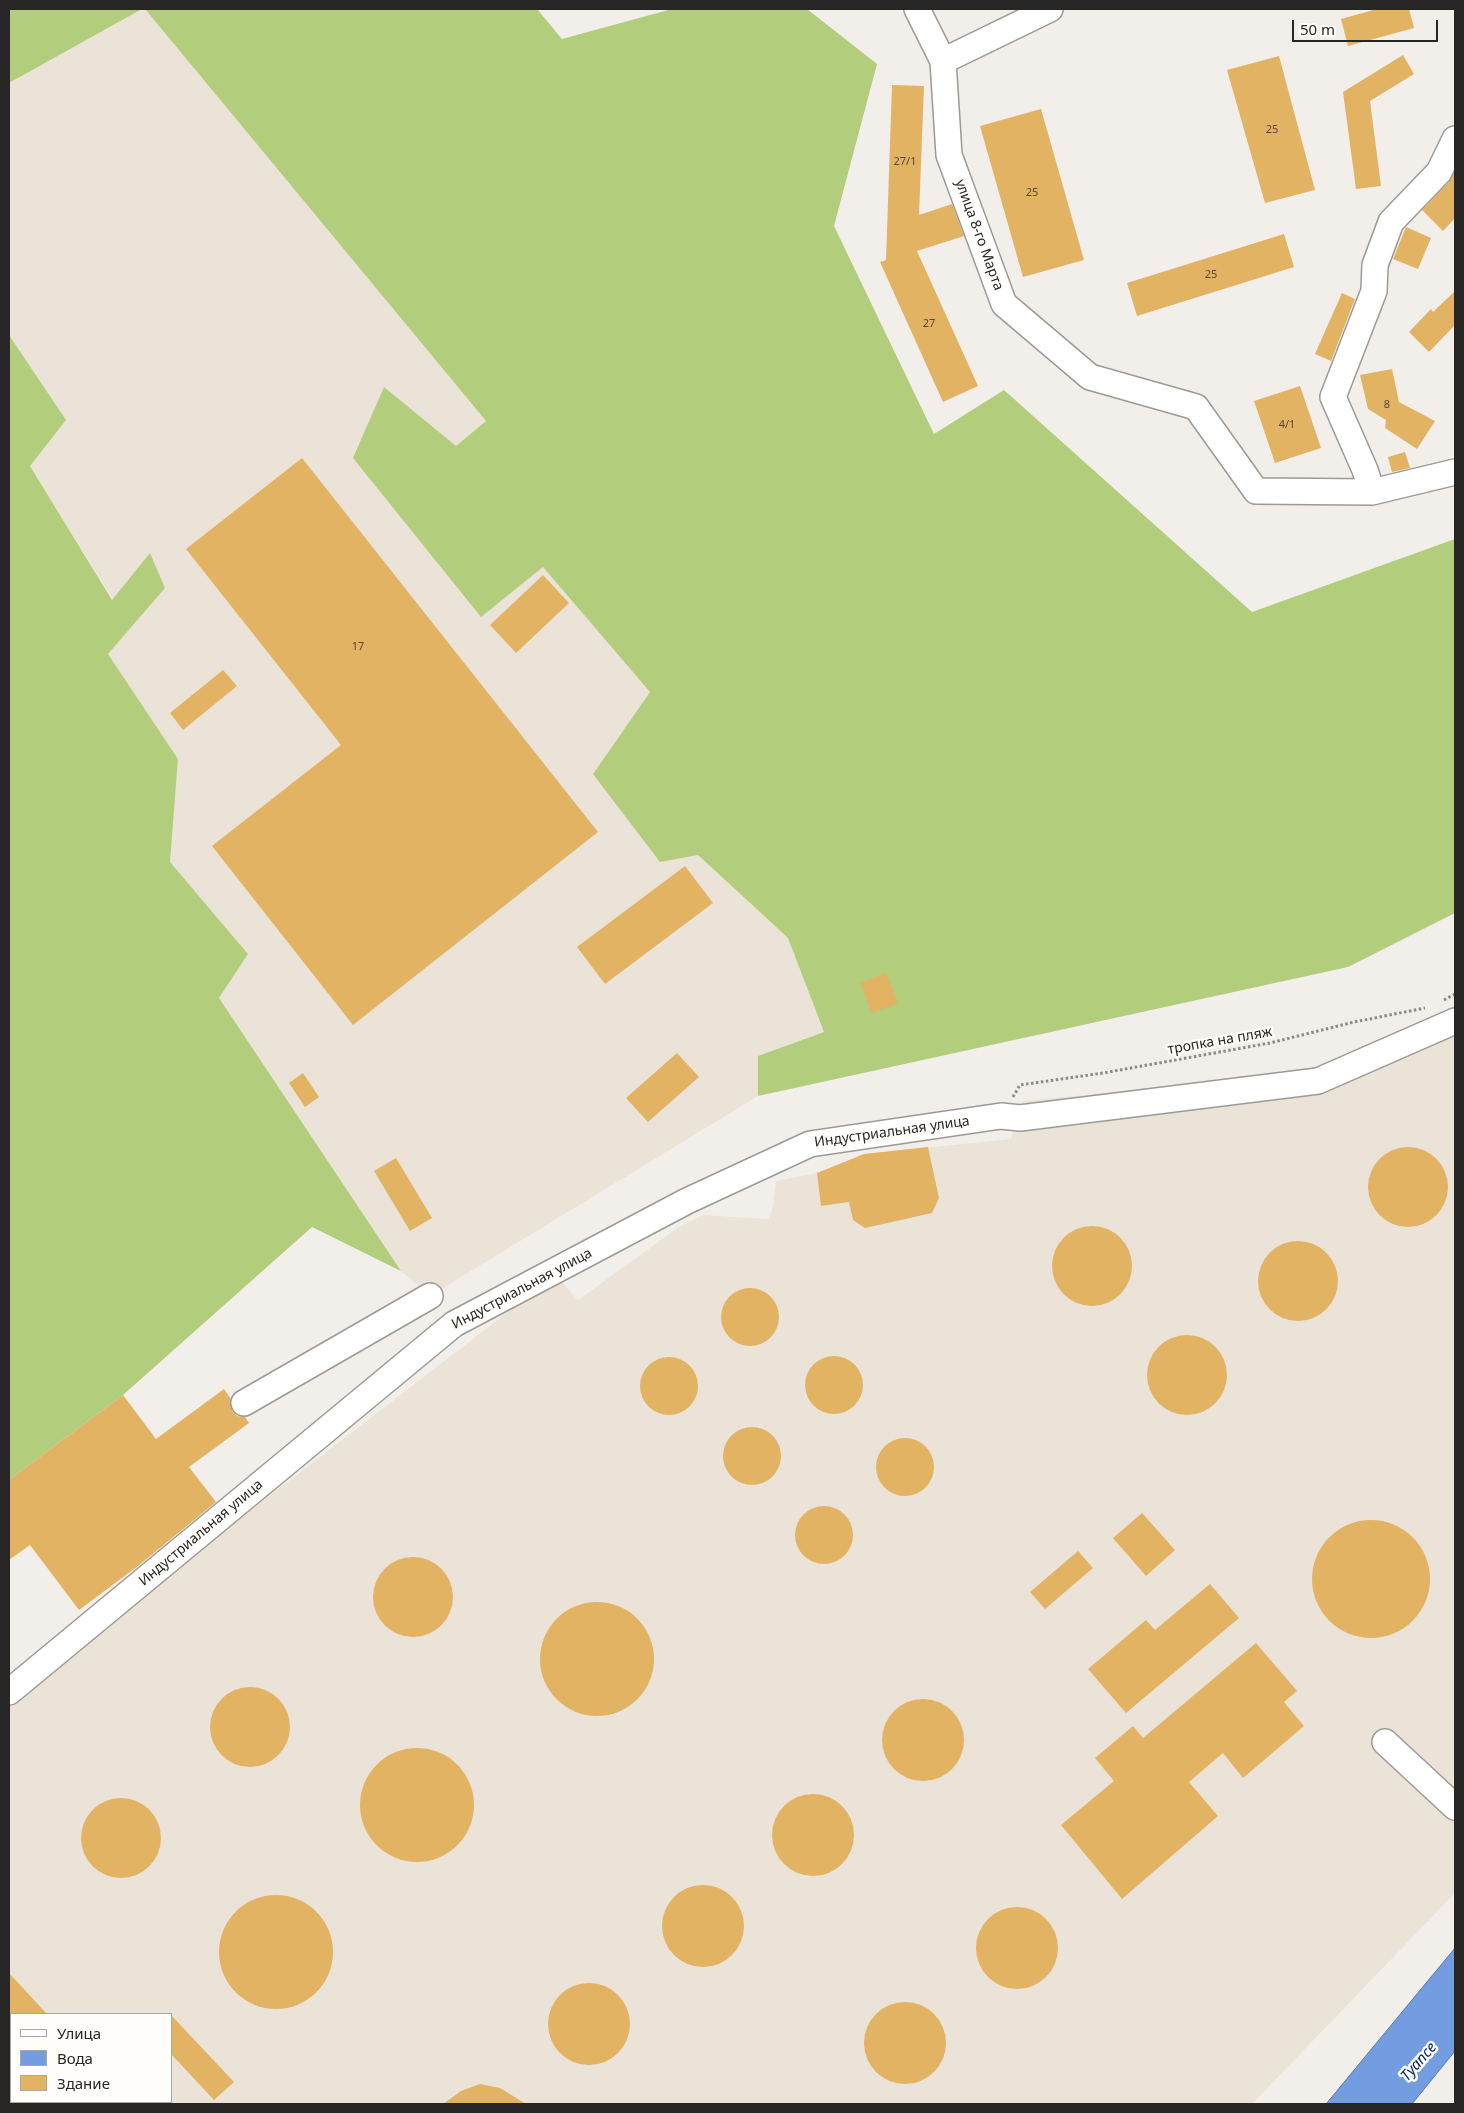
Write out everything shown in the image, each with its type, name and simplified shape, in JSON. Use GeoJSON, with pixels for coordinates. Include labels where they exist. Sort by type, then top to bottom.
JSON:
{"type":"FeatureCollection","features":[{"type":"Feature","properties":{"kind":"street"},"geometry":{"type":"LineString","coordinates":[[917,9],[943,61],[1050,9]]}},
{"type":"Feature","properties":{"kind":"street","name":"улица 8-го Марта"},"geometry":{"type":"LineString","coordinates":[[943,61],[949,155],[1004,304],[1090,376],[1196,408],[1256,491],[1372,492],[1455,472]]}},
{"type":"Feature","properties":{"kind":"street"},"geometry":{"type":"LineString","coordinates":[[1372,492],[1365,470],[1333,397],[1374,291],[1375,264],[1391,222],[1439,172],[1455,139]]}},
{"type":"Feature","properties":{"kind":"street","name":"Индустриальная улица"},"geometry":{"type":"LineString","coordinates":[[9,1692],[454,1324],[687,1201],[810,1144],[1010,1117],[1318,1081],[1455,1021]]}},
{"type":"Feature","properties":{"kind":"street"},"geometry":{"type":"LineString","coordinates":[[244,1403],[430,1296]]}},
{"type":"Feature","properties":{"kind":"street"},"geometry":{"type":"LineString","coordinates":[[1385,1742],[1449,1801]]}},
{"type":"Feature","properties":{"kind":"path"},"geometry":{"type":"LineString","coordinates":[[1438,1003],[1455,994]]}},
{"type":"Feature","properties":{"kind":"path","name":"тропка на пляж"},"geometry":{"type":"LineString","coordinates":[[1010,1117],[1020,1085],[1103,1073],[1270,1043],[1354,1022],[1430,1008]]}},
{"type":"Feature","properties":{"kind":"shaded area"},"geometry":{"type":"Polygon","coordinates":[[[145,9],[486,421],[456,446],[481,616],[543,567],[650,692],[593,774],[698,855],[788,938],[824,1032],[758,1056],[758,1096],[430,1296],[401,1271],[219,998],[248,954],[170,862],[178,759],[108,654],[165,588],[150,554],[113,600],[30,466],[65,420],[9,335],[9,83],[145,9]]]}},
{"type":"Feature","properties":{"kind":"shaded area"},"geometry":{"type":"Polygon","coordinates":[[[1455,1005],[1455,1893],[1252,2104],[9,2104],[9,1707],[190,1557],[556,1275],[578,1300],[679,1227],[703,1215],[768,1219],[773,1209],[776,1181],[817,1173],[864,1154],[1011,1139],[1023,1101],[1289,1075],[1378,1045],[1455,1005]]]}},
{"type":"Feature","properties":{"kind":"green space"},"geometry":{"type":"Polygon","coordinates":[[[9,9],[142,9],[9,83],[9,9]]]}},
{"type":"Feature","properties":{"kind":"green space"},"geometry":{"type":"Polygon","coordinates":[[[145,9],[537,9],[562,39],[672,9],[807,9],[877,64],[834,226],[934,434],[1004,390],[1252,612],[1455,539],[1455,913],[1348,967],[758,1096],[758,1056],[824,1032],[788,938],[698,855],[660,862],[593,774],[650,692],[543,567],[481,617],[353,458],[384,387],[456,446],[486,421],[145,9]]]}},
{"type":"Feature","properties":{"kind":"green space"},"geometry":{"type":"Polygon","coordinates":[[[9,335],[66,420],[30,466],[112,600],[150,553],[165,588],[108,654],[178,759],[170,862],[248,954],[219,998],[401,1271],[312,1227],[123,1395],[9,1480],[9,335]]]}},
{"type":"Feature","properties":{"kind":"water","name":"Туапсе"},"geometry":{"type":"Polygon","coordinates":[[[1455,1948],[1455,2051],[1412,2104],[1326,2104],[1455,1948]]]}},
{"type":"Feature","properties":{"kind":"building"},"geometry":{"type":"Polygon","coordinates":[[[1377,9],[1409,9],[1414,28],[1348,46],[1341,19],[1377,9]]]}},
{"type":"Feature","properties":{"kind":"building"},"geometry":{"type":"Polygon","coordinates":[[[1403,55],[1414,74],[1370,101],[1381,186],[1356,189],[1343,92],[1403,55]]]}},
{"type":"Feature","properties":{"kind":"building"},"geometry":{"type":"Polygon","coordinates":[[[1279,56],[1315,190],[1265,203],[1227,70],[1279,56]]]}},
{"type":"Feature","properties":{"kind":"building"},"geometry":{"type":"Polygon","coordinates":[[[892,85],[924,86],[919,215],[952,204],[964,236],[917,251],[978,386],[943,402],[880,262],[886,260],[892,85]]]}},
{"type":"Feature","properties":{"kind":"building"},"geometry":{"type":"Polygon","coordinates":[[[1041,109],[1084,260],[1023,277],[980,126],[1041,109]]]}},
{"type":"Feature","properties":{"kind":"building"},"geometry":{"type":"Polygon","coordinates":[[[1455,171],[1455,218],[1443,231],[1422,210],[1449,182],[1455,171]]]}},
{"type":"Feature","properties":{"kind":"building"},"geometry":{"type":"Polygon","coordinates":[[[1406,227],[1431,238],[1418,269],[1393,259],[1406,227]]]}},
{"type":"Feature","properties":{"kind":"building"},"geometry":{"type":"Polygon","coordinates":[[[1284,234],[1294,267],[1137,316],[1127,283],[1284,234]]]}},
{"type":"Feature","properties":{"kind":"building"},"geometry":{"type":"Polygon","coordinates":[[[1455,291],[1455,325],[1429,352],[1409,332],[1431,309],[1433,312],[1455,291]]]}},
{"type":"Feature","properties":{"kind":"building"},"geometry":{"type":"Polygon","coordinates":[[[1342,293],[1355,299],[1331,361],[1315,354],[1342,293]]]}},
{"type":"Feature","properties":{"kind":"building"},"geometry":{"type":"Polygon","coordinates":[[[1392,369],[1399,402],[1435,421],[1417,449],[1385,428],[1386,420],[1368,409],[1360,375],[1392,369]]]}},
{"type":"Feature","properties":{"kind":"building"},"geometry":{"type":"Polygon","coordinates":[[[1300,386],[1321,448],[1275,463],[1254,401],[1300,386]]]}},
{"type":"Feature","properties":{"kind":"building"},"geometry":{"type":"Polygon","coordinates":[[[1405,452],[1410,468],[1392,472],[1388,457],[1405,452]]]}},
{"type":"Feature","properties":{"kind":"building"},"geometry":{"type":"Polygon","coordinates":[[[302,458],[598,832],[353,1025],[212,846],[341,745],[186,549],[302,458]]]}},
{"type":"Feature","properties":{"kind":"building"},"geometry":{"type":"Polygon","coordinates":[[[543,575],[569,603],[516,653],[490,625],[543,575]]]}},
{"type":"Feature","properties":{"kind":"building"},"geometry":{"type":"Polygon","coordinates":[[[223,670],[237,686],[183,730],[170,713],[223,670]]]}},
{"type":"Feature","properties":{"kind":"building"},"geometry":{"type":"Polygon","coordinates":[[[685,866],[713,903],[605,984],[577,947],[685,866]]]}},
{"type":"Feature","properties":{"kind":"building"},"geometry":{"type":"Polygon","coordinates":[[[886,973],[898,1003],[872,1013],[860,983],[886,973]]]}},
{"type":"Feature","properties":{"kind":"building"},"geometry":{"type":"Polygon","coordinates":[[[677,1053],[699,1077],[648,1122],[626,1098],[677,1053]]]}},
{"type":"Feature","properties":{"kind":"building"},"geometry":{"type":"Polygon","coordinates":[[[303,1073],[319,1097],[305,1107],[289,1083],[303,1073]]]}},
{"type":"Feature","properties":{"kind":"building"},"geometry":{"type":"Polygon","coordinates":[[[928,1147],[939,1198],[932,1213],[865,1228],[853,1220],[849,1202],[821,1206],[817,1173],[864,1154],[928,1147]]]}},
{"type":"Feature","properties":{"kind":"building"},"geometry":{"type":"Polygon","coordinates":[[[1408,1147],[1423,1150],[1436,1159],[1445,1172],[1448,1187],[1445,1202],[1436,1215],[1423,1224],[1408,1227],[1393,1224],[1380,1215],[1371,1202],[1368,1187],[1371,1172],[1380,1159],[1393,1150],[1408,1147]]]}},
{"type":"Feature","properties":{"kind":"building"},"geometry":{"type":"Polygon","coordinates":[[[396,1158],[432,1218],[410,1231],[374,1171],[396,1158]]]}},
{"type":"Feature","properties":{"kind":"building"},"geometry":{"type":"Polygon","coordinates":[[[1092,1226],[1107,1229],[1120,1238],[1129,1251],[1132,1266],[1129,1281],[1120,1294],[1107,1303],[1092,1306],[1077,1303],[1064,1294],[1055,1281],[1052,1266],[1055,1251],[1064,1238],[1077,1229],[1092,1226]]]}},
{"type":"Feature","properties":{"kind":"building"},"geometry":{"type":"Polygon","coordinates":[[[1298,1241],[1313,1244],[1326,1253],[1335,1266],[1338,1281],[1335,1296],[1326,1309],[1313,1318],[1298,1321],[1283,1318],[1270,1309],[1261,1296],[1258,1281],[1261,1266],[1270,1253],[1283,1244],[1298,1241]]]}},
{"type":"Feature","properties":{"kind":"building"},"geometry":{"type":"Polygon","coordinates":[[[750,1288],[761,1290],[771,1296],[777,1306],[779,1317],[777,1328],[771,1338],[761,1344],[750,1346],[739,1344],[729,1338],[723,1328],[721,1317],[723,1306],[729,1296],[739,1290],[750,1288]]]}},
{"type":"Feature","properties":{"kind":"building"},"geometry":{"type":"Polygon","coordinates":[[[1187,1335],[1202,1338],[1215,1347],[1224,1360],[1227,1375],[1224,1390],[1215,1403],[1202,1412],[1187,1415],[1172,1412],[1159,1403],[1150,1390],[1147,1375],[1150,1360],[1159,1347],[1172,1338],[1187,1335]]]}},
{"type":"Feature","properties":{"kind":"building"},"geometry":{"type":"Polygon","coordinates":[[[834,1356],[845,1358],[858,1369],[863,1385],[861,1396],[850,1409],[834,1414],[823,1412],[810,1401],[805,1385],[807,1374],[818,1361],[834,1356]]]}},
{"type":"Feature","properties":{"kind":"building"},"geometry":{"type":"Polygon","coordinates":[[[669,1357],[680,1359],[690,1365],[696,1375],[698,1386],[696,1397],[690,1407],[680,1413],[669,1415],[658,1413],[648,1407],[642,1397],[640,1386],[642,1375],[648,1365],[658,1359],[669,1357]]]}},
{"type":"Feature","properties":{"kind":"building"},"geometry":{"type":"Polygon","coordinates":[[[224,1389],[231,1399],[232,1411],[237,1416],[245,1417],[249,1423],[189,1467],[216,1502],[138,1566],[79,1610],[30,1545],[9,1560],[9,1480],[123,1395],[156,1439],[224,1389]]]}},
{"type":"Feature","properties":{"kind":"building"},"geometry":{"type":"Polygon","coordinates":[[[752,1427],[763,1429],[773,1435],[779,1445],[781,1456],[779,1467],[773,1477],[763,1483],[752,1485],[741,1483],[731,1477],[725,1467],[723,1456],[725,1445],[731,1435],[741,1429],[752,1427]]]}},
{"type":"Feature","properties":{"kind":"building"},"geometry":{"type":"Polygon","coordinates":[[[905,1438],[916,1440],[926,1446],[932,1456],[934,1467],[932,1478],[926,1488],[916,1494],[905,1496],[894,1494],[884,1488],[878,1478],[876,1467],[878,1456],[884,1446],[894,1440],[905,1438]]]}},
{"type":"Feature","properties":{"kind":"building"},"geometry":{"type":"Polygon","coordinates":[[[824,1506],[835,1508],[848,1519],[853,1535],[851,1546],[840,1559],[824,1564],[813,1562],[800,1551],[795,1535],[797,1524],[808,1511],[824,1506]]]}},
{"type":"Feature","properties":{"kind":"building"},"geometry":{"type":"Polygon","coordinates":[[[1142,1513],[1175,1550],[1146,1576],[1113,1538],[1142,1513]]]}},
{"type":"Feature","properties":{"kind":"building"},"geometry":{"type":"Polygon","coordinates":[[[1371,1520],[1394,1525],[1413,1537],[1425,1556],[1430,1579],[1425,1602],[1413,1621],[1394,1633],[1371,1638],[1348,1633],[1329,1621],[1317,1602],[1312,1579],[1317,1556],[1329,1537],[1348,1525],[1371,1520]]]}},
{"type":"Feature","properties":{"kind":"building"},"geometry":{"type":"Polygon","coordinates":[[[1078,1551],[1093,1568],[1045,1609],[1030,1592],[1078,1551]]]}},
{"type":"Feature","properties":{"kind":"building"},"geometry":{"type":"Polygon","coordinates":[[[413,1557],[428,1560],[441,1569],[450,1582],[453,1597],[450,1612],[441,1625],[428,1634],[413,1637],[398,1634],[385,1625],[376,1612],[373,1597],[376,1582],[385,1569],[398,1560],[413,1557]]]}},
{"type":"Feature","properties":{"kind":"building"},"geometry":{"type":"Polygon","coordinates":[[[1210,1584],[1239,1618],[1126,1713],[1088,1669],[1146,1620],[1155,1630],[1210,1584]]]}},
{"type":"Feature","properties":{"kind":"building"},"geometry":{"type":"Polygon","coordinates":[[[597,1602],[619,1606],[629,1611],[645,1627],[650,1637],[654,1659],[650,1681],[645,1691],[629,1707],[619,1712],[597,1716],[575,1712],[565,1707],[549,1691],[544,1681],[540,1659],[544,1637],[549,1627],[565,1611],[575,1606],[597,1602]]]}},
{"type":"Feature","properties":{"kind":"building"},"geometry":{"type":"Polygon","coordinates":[[[1256,1643],[1297,1691],[1284,1702],[1304,1726],[1243,1778],[1223,1753],[1189,1782],[1218,1816],[1122,1899],[1061,1825],[1114,1781],[1095,1758],[1133,1726],[1143,1738],[1256,1643]]]}},
{"type":"Feature","properties":{"kind":"building"},"geometry":{"type":"Polygon","coordinates":[[[250,1687],[265,1690],[278,1699],[287,1712],[290,1727],[287,1742],[278,1755],[265,1764],[250,1767],[235,1764],[222,1755],[213,1742],[210,1727],[213,1712],[222,1699],[235,1690],[250,1687]]]}},
{"type":"Feature","properties":{"kind":"building"},"geometry":{"type":"Polygon","coordinates":[[[923,1699],[939,1702],[952,1711],[961,1724],[964,1740],[961,1756],[952,1769],[939,1778],[923,1781],[907,1778],[894,1769],[885,1756],[882,1740],[885,1724],[894,1711],[907,1702],[923,1699]]]}},
{"type":"Feature","properties":{"kind":"building"},"geometry":{"type":"Polygon","coordinates":[[[417,1748],[439,1752],[449,1757],[465,1773],[470,1783],[474,1805],[470,1827],[465,1837],[449,1853],[439,1858],[417,1862],[395,1858],[385,1853],[369,1837],[364,1827],[360,1805],[364,1783],[369,1773],[385,1757],[395,1752],[417,1748]]]}},
{"type":"Feature","properties":{"kind":"building"},"geometry":{"type":"Polygon","coordinates":[[[813,1794],[829,1797],[842,1806],[851,1819],[854,1835],[851,1851],[842,1864],[829,1873],[813,1876],[797,1873],[784,1864],[775,1851],[772,1835],[775,1819],[784,1806],[797,1797],[813,1794]]]}},
{"type":"Feature","properties":{"kind":"building"},"geometry":{"type":"Polygon","coordinates":[[[121,1798],[136,1801],[149,1810],[158,1823],[161,1838],[158,1853],[149,1866],[136,1875],[121,1878],[106,1875],[93,1866],[84,1853],[81,1838],[84,1823],[93,1810],[106,1801],[121,1798]]]}},
{"type":"Feature","properties":{"kind":"building"},"geometry":{"type":"Polygon","coordinates":[[[703,1885],[719,1888],[732,1897],[741,1910],[744,1926],[741,1942],[732,1955],[719,1964],[703,1967],[687,1964],[674,1955],[665,1942],[662,1926],[665,1910],[674,1897],[687,1888],[703,1885]]]}},
{"type":"Feature","properties":{"kind":"building"},"geometry":{"type":"Polygon","coordinates":[[[276,1895],[298,1899],[308,1904],[324,1920],[329,1930],[333,1952],[329,1974],[324,1984],[308,2000],[298,2005],[276,2009],[254,2005],[244,2000],[228,1984],[223,1974],[219,1952],[223,1930],[228,1920],[244,1904],[254,1899],[276,1895]]]}},
{"type":"Feature","properties":{"kind":"building"},"geometry":{"type":"Polygon","coordinates":[[[1017,1907],[1033,1910],[1046,1919],[1055,1932],[1058,1948],[1055,1964],[1046,1977],[1033,1986],[1017,1989],[1001,1986],[988,1977],[979,1964],[976,1948],[979,1932],[988,1919],[1001,1910],[1017,1907]]]}},
{"type":"Feature","properties":{"kind":"building"},"geometry":{"type":"Polygon","coordinates":[[[9,1973],[46,2013],[9,2014],[9,1973]]]}},
{"type":"Feature","properties":{"kind":"building"},"geometry":{"type":"Polygon","coordinates":[[[589,1983],[605,1986],[618,1995],[627,2008],[630,2024],[627,2040],[618,2053],[605,2062],[589,2065],[573,2062],[560,2053],[551,2040],[548,2024],[551,2008],[560,1995],[573,1986],[589,1983]]]}},
{"type":"Feature","properties":{"kind":"building"},"geometry":{"type":"Polygon","coordinates":[[[905,2002],[921,2005],[934,2014],[943,2027],[946,2043],[943,2059],[934,2072],[921,2081],[905,2084],[889,2081],[876,2072],[867,2059],[864,2043],[867,2027],[876,2014],[889,2005],[905,2002]]]}},
{"type":"Feature","properties":{"kind":"building"},"geometry":{"type":"Polygon","coordinates":[[[172,2016],[234,2082],[214,2100],[172,2055],[172,2016]]]}},
{"type":"Feature","properties":{"kind":"building"},"geometry":{"type":"Polygon","coordinates":[[[480,2084],[500,2088],[526,2104],[443,2104],[461,2091],[480,2084]]]}}]}
